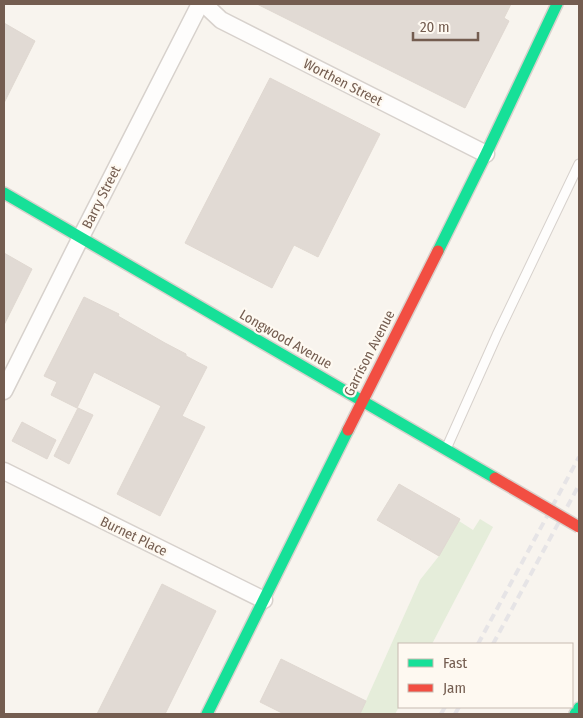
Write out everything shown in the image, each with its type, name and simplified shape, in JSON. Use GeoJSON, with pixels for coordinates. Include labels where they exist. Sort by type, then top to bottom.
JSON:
{"type":"FeatureCollection","features":[{"type":"Feature","properties":{"kind":"main road","name":"Garrison Avenue"},"geometry":{"type":"LineString","coordinates":[[207,714],[486,154],[557,4]]}},
{"type":"Feature","properties":{"kind":"main road","name":"Longwood Avenue"},"geometry":{"type":"LineString","coordinates":[[4,193],[579,527]]}},
{"type":"Feature","properties":{"kind":"main road"},"geometry":{"type":"LineString","coordinates":[[575,714],[579,708]]}},
{"type":"Feature","properties":{"kind":"street","name":"Worthen Street"},"geometry":{"type":"LineString","coordinates":[[202,4],[221,20],[486,154]]}},
{"type":"Feature","properties":{"kind":"street","name":"Barry Street"},"geometry":{"type":"LineString","coordinates":[[4,391],[80,237],[202,4]]}},
{"type":"Feature","properties":{"kind":"street","name":"Burnet Place"},"geometry":{"type":"LineString","coordinates":[[4,472],[264,600]]}},
{"type":"Feature","properties":{"kind":"lane"},"geometry":{"type":"LineString","coordinates":[[446,449],[497,335],[579,164]]}},
{"type":"Feature","properties":{"kind":"green space"},"geometry":{"type":"Polygon","coordinates":[[[480,519],[493,527],[433,643],[398,643],[398,708],[395,714],[360,714],[420,580],[439,556],[459,521],[473,530],[480,519]]]}},
{"type":"Feature","properties":{"kind":"building"},"geometry":{"type":"Polygon","coordinates":[[[257,4],[511,4],[504,18],[509,21],[465,108],[257,4]]]}},
{"type":"Feature","properties":{"kind":"building"},"geometry":{"type":"Polygon","coordinates":[[[4,23],[35,41],[4,103],[4,23]]]}},
{"type":"Feature","properties":{"kind":"building"},"geometry":{"type":"Polygon","coordinates":[[[270,78],[380,134],[318,257],[294,245],[272,288],[185,243],[270,78]]]}},
{"type":"Feature","properties":{"kind":"building"},"geometry":{"type":"Polygon","coordinates":[[[4,253],[32,269],[4,325],[4,253]]]}},
{"type":"Feature","properties":{"kind":"building"},"geometry":{"type":"Polygon","coordinates":[[[84,297],[119,314],[118,316],[207,367],[182,416],[205,427],[160,516],[117,494],[161,406],[94,372],[77,408],[51,395],[57,382],[44,376],[84,297]]]}},
{"type":"Feature","properties":{"kind":"building"},"geometry":{"type":"Polygon","coordinates":[[[78,408],[93,415],[69,464],[54,456],[78,408]]]}},
{"type":"Feature","properties":{"kind":"building"},"geometry":{"type":"Polygon","coordinates":[[[22,422],[56,440],[47,459],[12,441],[22,422]]]}},
{"type":"Feature","properties":{"kind":"building"},"geometry":{"type":"Polygon","coordinates":[[[399,484],[460,519],[439,556],[377,520],[399,484]]]}},
{"type":"Feature","properties":{"kind":"building"},"geometry":{"type":"Polygon","coordinates":[[[162,584],[216,611],[165,714],[97,714],[162,584]]]}},
{"type":"Feature","properties":{"kind":"building"},"geometry":{"type":"Polygon","coordinates":[[[281,659],[366,701],[360,714],[284,714],[260,702],[281,659]]]}},
{"type":"Feature","properties":{"kind":"railway"},"geometry":{"type":"LineString","coordinates":[[479,643],[579,457]]}},
{"type":"Feature","properties":{"kind":"railway"},"geometry":{"type":"LineString","coordinates":[[494,643],[579,485]]}},
{"type":"Feature","properties":{"kind":"railway"},"geometry":{"type":"LineString","coordinates":[[441,714],[444,708]]}},
{"type":"Feature","properties":{"kind":"railway"},"geometry":{"type":"LineString","coordinates":[[455,714],[458,708]]}},
{"type":"Feature","properties":{"kind":"traffic: fast"},"geometry":{"type":"LineString","coordinates":[[438,251],[557,4]]}},
{"type":"Feature","properties":{"kind":"traffic: fast"},"geometry":{"type":"LineString","coordinates":[[4,193],[495,478]]}},
{"type":"Feature","properties":{"kind":"traffic: fast"},"geometry":{"type":"LineString","coordinates":[[207,714],[348,430]]}},
{"type":"Feature","properties":{"kind":"traffic: fast"},"geometry":{"type":"LineString","coordinates":[[575,714],[579,708]]}},
{"type":"Feature","properties":{"kind":"traffic: jam"},"geometry":{"type":"LineString","coordinates":[[348,430],[438,251]]}},
{"type":"Feature","properties":{"kind":"traffic: jam"},"geometry":{"type":"LineString","coordinates":[[495,478],[579,527]]}}]}
